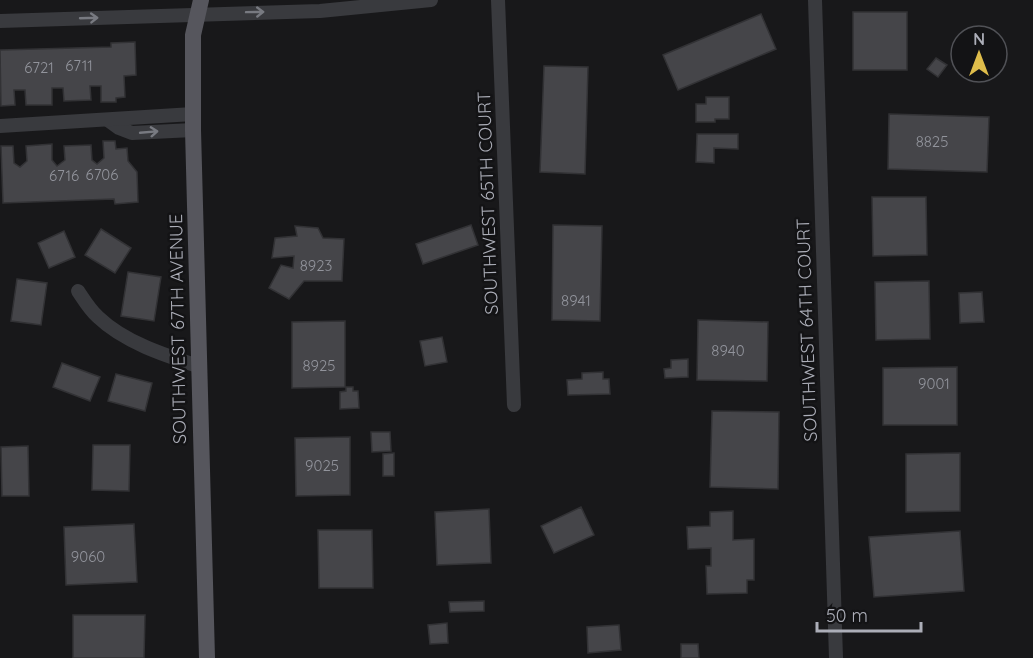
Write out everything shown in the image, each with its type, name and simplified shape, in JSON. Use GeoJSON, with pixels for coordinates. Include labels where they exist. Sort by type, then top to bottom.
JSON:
{"type":"FeatureCollection","features":[{"type":"Feature","properties":{"kind":"main road","name":"SOUTHWEST 67TH AVENUE"},"geometry":{"type":"LineString","coordinates":[[199,7],[193,34],[193,122],[207,658]]}},
{"type":"Feature","properties":{"kind":"street"},"geometry":{"type":"LineString","coordinates":[[0,21],[199,7],[320,10],[431,0]]}},
{"type":"Feature","properties":{"kind":"street","name":"SOUTHWEST 65TH COURT"},"geometry":{"type":"LineString","coordinates":[[498,0],[514,405]]}},
{"type":"Feature","properties":{"kind":"street","name":"SOUTHWEST 64TH COURT"},"geometry":{"type":"LineString","coordinates":[[815,0],[836,658]]}},
{"type":"Feature","properties":{"kind":"street"},"geometry":{"type":"LineString","coordinates":[[0,126],[108,120],[119,129],[132,133],[193,122]]}},
{"type":"Feature","properties":{"kind":"street"},"geometry":{"type":"LineString","coordinates":[[78,291],[96,316],[110,327],[166,355],[198,366]]}},
{"type":"Feature","properties":{"kind":"building"},"geometry":{"type":"Polygon","coordinates":[[[853,12],[907,12],[907,70],[853,70],[853,12]]]}},
{"type":"Feature","properties":{"kind":"building"},"geometry":{"type":"Polygon","coordinates":[[[761,14],[776,49],[678,90],[663,55],[761,14]]]}},
{"type":"Feature","properties":{"kind":"building"},"geometry":{"type":"Polygon","coordinates":[[[135,42],[136,75],[124,76],[125,97],[116,98],[116,102],[101,102],[101,86],[90,86],[91,100],[64,101],[63,88],[52,88],[52,105],[26,105],[25,90],[14,90],[15,105],[1,106],[0,50],[111,47],[111,43],[135,42]]]}},
{"type":"Feature","properties":{"kind":"building"},"geometry":{"type":"Polygon","coordinates":[[[936,58],[947,65],[938,77],[927,69],[936,58]]]}},
{"type":"Feature","properties":{"kind":"building"},"geometry":{"type":"Polygon","coordinates":[[[544,66],[588,67],[585,174],[540,172],[544,66]]]}},
{"type":"Feature","properties":{"kind":"building"},"geometry":{"type":"Polygon","coordinates":[[[706,97],[729,97],[729,119],[696,122],[696,104],[706,104],[706,97]]]}},
{"type":"Feature","properties":{"kind":"building"},"geometry":{"type":"Polygon","coordinates":[[[889,114],[989,117],[987,172],[888,169],[889,114]]]}},
{"type":"Feature","properties":{"kind":"building"},"geometry":{"type":"Polygon","coordinates":[[[697,134],[738,134],[738,149],[714,148],[714,163],[696,162],[697,134]]]}},
{"type":"Feature","properties":{"kind":"building"},"geometry":{"type":"Polygon","coordinates":[[[103,141],[115,141],[116,149],[127,148],[128,161],[137,172],[138,202],[115,204],[114,199],[3,203],[1,146],[13,146],[14,163],[20,167],[27,161],[26,146],[52,144],[52,160],[57,166],[65,160],[64,146],[91,145],[92,160],[97,164],[104,158],[103,141]]]}},
{"type":"Feature","properties":{"kind":"building"},"geometry":{"type":"Polygon","coordinates":[[[872,197],[926,197],[927,255],[873,256],[872,197]]]}},
{"type":"Feature","properties":{"kind":"building"},"geometry":{"type":"Polygon","coordinates":[[[471,225],[478,245],[423,264],[416,244],[471,225]]]}},
{"type":"Feature","properties":{"kind":"building"},"geometry":{"type":"Polygon","coordinates":[[[553,225],[602,226],[600,321],[552,320],[553,225]]]}},
{"type":"Feature","properties":{"kind":"building"},"geometry":{"type":"Polygon","coordinates":[[[295,226],[318,228],[323,238],[344,239],[342,281],[304,281],[289,299],[269,288],[281,265],[293,268],[294,256],[272,258],[275,238],[297,236],[295,226]]]}},
{"type":"Feature","properties":{"kind":"building"},"geometry":{"type":"Polygon","coordinates":[[[101,229],[131,248],[115,273],[85,255],[101,229]]]}},
{"type":"Feature","properties":{"kind":"building"},"geometry":{"type":"Polygon","coordinates":[[[64,231],[75,257],[49,268],[38,243],[64,231]]]}},
{"type":"Feature","properties":{"kind":"building"},"geometry":{"type":"Polygon","coordinates":[[[128,272],[161,277],[154,321],[121,316],[128,272]]]}},
{"type":"Feature","properties":{"kind":"building"},"geometry":{"type":"Polygon","coordinates":[[[17,279],[47,283],[41,325],[11,321],[17,279]]]}},
{"type":"Feature","properties":{"kind":"building"},"geometry":{"type":"Polygon","coordinates":[[[929,281],[930,339],[876,340],[875,282],[929,281]]]}},
{"type":"Feature","properties":{"kind":"building"},"geometry":{"type":"Polygon","coordinates":[[[982,292],[984,322],[960,323],[959,293],[982,292]]]}},
{"type":"Feature","properties":{"kind":"building"},"geometry":{"type":"Polygon","coordinates":[[[698,320],[768,322],[767,381],[697,380],[698,320]]]}},
{"type":"Feature","properties":{"kind":"building"},"geometry":{"type":"Polygon","coordinates":[[[345,321],[345,387],[292,388],[292,322],[345,321]]]}},
{"type":"Feature","properties":{"kind":"building"},"geometry":{"type":"Polygon","coordinates":[[[442,337],[447,362],[425,366],[420,341],[442,337]]]}},
{"type":"Feature","properties":{"kind":"building"},"geometry":{"type":"Polygon","coordinates":[[[688,359],[688,377],[665,378],[664,369],[671,368],[671,360],[688,359]]]}},
{"type":"Feature","properties":{"kind":"building"},"geometry":{"type":"Polygon","coordinates":[[[62,363],[100,377],[90,401],[53,387],[62,363]]]}},
{"type":"Feature","properties":{"kind":"building"},"geometry":{"type":"Polygon","coordinates":[[[957,367],[957,425],[883,425],[883,368],[957,367]]]}},
{"type":"Feature","properties":{"kind":"building"},"geometry":{"type":"Polygon","coordinates":[[[603,372],[603,379],[609,379],[610,394],[568,395],[567,380],[582,379],[582,373],[603,372]]]}},
{"type":"Feature","properties":{"kind":"building"},"geometry":{"type":"Polygon","coordinates":[[[116,374],[152,383],[145,411],[108,401],[116,374]]]}},
{"type":"Feature","properties":{"kind":"building"},"geometry":{"type":"Polygon","coordinates":[[[346,387],[353,387],[353,391],[358,391],[359,408],[340,409],[340,392],[346,391],[346,387]]]}},
{"type":"Feature","properties":{"kind":"building"},"geometry":{"type":"Polygon","coordinates":[[[712,411],[779,412],[778,489],[710,487],[712,411]]]}},
{"type":"Feature","properties":{"kind":"building"},"geometry":{"type":"Polygon","coordinates":[[[371,432],[390,432],[391,451],[372,452],[371,432]]]}},
{"type":"Feature","properties":{"kind":"building"},"geometry":{"type":"Polygon","coordinates":[[[350,437],[350,495],[296,496],[295,438],[350,437]]]}},
{"type":"Feature","properties":{"kind":"building"},"geometry":{"type":"Polygon","coordinates":[[[93,445],[130,445],[129,491],[92,490],[93,445]]]}},
{"type":"Feature","properties":{"kind":"building"},"geometry":{"type":"Polygon","coordinates":[[[28,446],[29,496],[2,496],[1,447],[28,446]]]}},
{"type":"Feature","properties":{"kind":"building"},"geometry":{"type":"Polygon","coordinates":[[[394,453],[394,476],[383,476],[383,454],[394,453]]]}},
{"type":"Feature","properties":{"kind":"building"},"geometry":{"type":"Polygon","coordinates":[[[960,453],[960,511],[906,512],[906,454],[960,453]]]}},
{"type":"Feature","properties":{"kind":"building"},"geometry":{"type":"Polygon","coordinates":[[[581,507],[594,535],[554,553],[541,526],[581,507]]]}},
{"type":"Feature","properties":{"kind":"building"},"geometry":{"type":"Polygon","coordinates":[[[489,509],[491,563],[437,565],[435,512],[489,509]]]}},
{"type":"Feature","properties":{"kind":"building"},"geometry":{"type":"Polygon","coordinates":[[[733,511],[733,540],[754,539],[754,580],[747,580],[747,593],[707,594],[706,566],[711,566],[711,548],[688,549],[687,527],[710,526],[710,512],[733,511]]]}},
{"type":"Feature","properties":{"kind":"building"},"geometry":{"type":"Polygon","coordinates":[[[134,524],[137,582],[66,585],[64,527],[134,524]]]}},
{"type":"Feature","properties":{"kind":"building"},"geometry":{"type":"Polygon","coordinates":[[[318,530],[372,530],[373,588],[319,588],[318,530]]]}},
{"type":"Feature","properties":{"kind":"building"},"geometry":{"type":"Polygon","coordinates":[[[960,531],[964,591],[874,597],[869,537],[960,531]]]}},
{"type":"Feature","properties":{"kind":"building"},"geometry":{"type":"Polygon","coordinates":[[[484,601],[484,611],[450,612],[449,602],[484,601]]]}},
{"type":"Feature","properties":{"kind":"building"},"geometry":{"type":"Polygon","coordinates":[[[73,615],[145,615],[144,658],[73,658],[73,615]]]}},
{"type":"Feature","properties":{"kind":"building"},"geometry":{"type":"Polygon","coordinates":[[[447,623],[448,643],[430,644],[428,625],[447,623]]]}},
{"type":"Feature","properties":{"kind":"building"},"geometry":{"type":"Polygon","coordinates":[[[619,625],[621,650],[588,653],[587,627],[619,625]]]}},
{"type":"Feature","properties":{"kind":"building"},"geometry":{"type":"Polygon","coordinates":[[[681,644],[698,644],[699,658],[681,658],[681,644]]]}}]}
